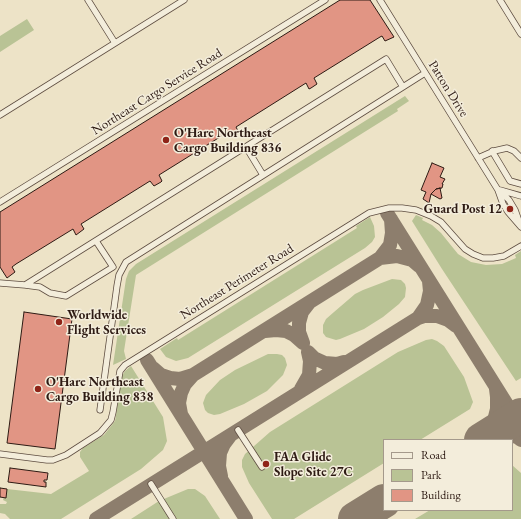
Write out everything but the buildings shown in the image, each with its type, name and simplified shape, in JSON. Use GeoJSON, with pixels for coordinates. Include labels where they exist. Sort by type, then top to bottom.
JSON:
{"type":"FeatureCollection","features":[{"type":"Feature","properties":{"kind":"street"},"geometry":{"type":"LineString","coordinates":[[88,0],[115,43]]}},
{"type":"Feature","properties":{"kind":"street"},"geometry":{"type":"LineString","coordinates":[[0,115],[184,0]]}},
{"type":"Feature","properties":{"kind":"street","name":"Northeast Cargo Service Road"},"geometry":{"type":"LineString","coordinates":[[0,202],[325,0]]}},
{"type":"Feature","properties":{"kind":"street","name":"Patton Drive"},"geometry":{"type":"LineString","coordinates":[[380,0],[498,190],[503,204],[521,227]]}},
{"type":"Feature","properties":{"kind":"street"},"geometry":{"type":"LineString","coordinates":[[500,0],[521,34]]}},
{"type":"Feature","properties":{"kind":"street"},"geometry":{"type":"LineString","coordinates":[[25,286],[386,60],[403,87]]}},
{"type":"Feature","properties":{"kind":"street"},"geometry":{"type":"LineString","coordinates":[[100,410],[119,275],[122,267],[129,258],[425,73]]}},
{"type":"Feature","properties":{"kind":"street"},"geometry":{"type":"LineString","coordinates":[[246,147],[263,175]]}},
{"type":"Feature","properties":{"kind":"street"},"geometry":{"type":"LineString","coordinates":[[478,158],[492,151],[507,148],[514,151],[521,158]]}},
{"type":"Feature","properties":{"kind":"street"},"geometry":{"type":"LineString","coordinates":[[492,151],[510,181],[521,184]]}},
{"type":"Feature","properties":{"kind":"street"},"geometry":{"type":"LineString","coordinates":[[498,190],[521,196]]}},
{"type":"Feature","properties":{"kind":"street","name":"Northeast Perimeter Road"},"geometry":{"type":"LineString","coordinates":[[0,454],[53,460],[66,455],[100,433],[111,420],[120,371],[125,365],[369,213],[388,208],[416,210],[441,222],[465,249],[483,258],[504,256],[521,246]]}},
{"type":"Feature","properties":{"kind":"street"},"geometry":{"type":"LineString","coordinates":[[96,241],[113,267]]}},
{"type":"Feature","properties":{"kind":"street"},"geometry":{"type":"LineString","coordinates":[[0,282],[40,287],[50,293],[66,296],[113,267],[122,267]]}},
{"type":"Feature","properties":{"kind":"street"},"geometry":{"type":"LineString","coordinates":[[238,430],[262,467]]}},
{"type":"Feature","properties":{"kind":"street"},"geometry":{"type":"LineString","coordinates":[[152,484],[173,519]]}},
{"type":"Feature","properties":{"kind":"green space"},"geometry":{"type":"Polygon","coordinates":[[[27,19],[34,30],[0,52],[0,36],[27,19]]]}},
{"type":"Feature","properties":{"kind":"green space"},"geometry":{"type":"Polygon","coordinates":[[[405,96],[409,101],[397,109],[398,111],[136,275],[124,351],[126,359],[113,365],[126,279],[129,271],[136,264],[405,96]]]}},
{"type":"Feature","properties":{"kind":"green space"},"geometry":{"type":"Polygon","coordinates":[[[416,215],[432,225],[441,233],[458,254],[471,262],[486,265],[502,264],[516,258],[515,255],[521,251],[521,378],[516,381],[442,269],[412,221],[416,215]]]}},
{"type":"Feature","properties":{"kind":"green space"},"geometry":{"type":"Polygon","coordinates":[[[370,217],[374,226],[375,237],[365,248],[188,358],[176,361],[166,357],[160,349],[177,338],[178,340],[357,228],[356,226],[370,217]]]}},
{"type":"Feature","properties":{"kind":"green space"},"geometry":{"type":"Polygon","coordinates":[[[392,279],[401,280],[405,284],[405,297],[399,304],[383,317],[364,329],[336,340],[326,337],[323,333],[323,325],[326,319],[355,294],[392,279]]]}},
{"type":"Feature","properties":{"kind":"green space"},"geometry":{"type":"Polygon","coordinates":[[[432,339],[444,346],[464,377],[473,402],[470,409],[422,439],[383,439],[383,464],[294,519],[272,519],[249,483],[242,467],[242,460],[245,454],[270,432],[398,352],[426,340],[432,339]]]}},
{"type":"Feature","properties":{"kind":"green space"},"geometry":{"type":"Polygon","coordinates":[[[268,354],[282,355],[285,358],[287,365],[283,375],[267,391],[244,404],[220,414],[214,415],[205,410],[203,403],[206,395],[220,380],[235,370],[268,354]]]}},
{"type":"Feature","properties":{"kind":"green space"},"geometry":{"type":"Polygon","coordinates":[[[131,366],[163,417],[167,441],[163,450],[141,469],[61,519],[10,519],[5,514],[0,513],[0,504],[6,504],[7,502],[3,500],[4,497],[6,497],[7,489],[51,494],[89,471],[80,457],[80,452],[83,448],[104,435],[115,421],[122,376],[131,366]]]}},
{"type":"Feature","properties":{"kind":"green space"},"geometry":{"type":"Polygon","coordinates":[[[513,466],[521,473],[521,519],[415,519],[428,511],[513,511],[513,466]]]}},
{"type":"Feature","properties":{"kind":"green space"},"geometry":{"type":"Polygon","coordinates":[[[188,489],[195,489],[205,496],[220,519],[131,519],[159,501],[188,489]]]}},
{"type":"Feature","properties":{"kind":"taxiway"},"geometry":{"type":"LineString","coordinates":[[387,213],[521,427]]}},
{"type":"Feature","properties":{"kind":"taxiway"},"geometry":{"type":"LineString","coordinates":[[391,219],[392,233],[390,245],[380,258],[397,256],[412,260],[419,266]]}},
{"type":"Feature","properties":{"kind":"taxiway"},"geometry":{"type":"LineString","coordinates":[[193,375],[380,258]]}},
{"type":"Feature","properties":{"kind":"taxiway"},"geometry":{"type":"LineString","coordinates":[[96,519],[418,318],[427,305],[430,291],[429,281]]}},
{"type":"Feature","properties":{"kind":"taxiway"},"geometry":{"type":"LineString","coordinates":[[265,331],[286,331],[294,335],[303,343],[299,332],[299,323],[302,312],[309,303]]}},
{"type":"Feature","properties":{"kind":"taxiway"},"geometry":{"type":"LineString","coordinates":[[418,318],[424,316],[437,316],[448,320],[456,326]]}},
{"type":"Feature","properties":{"kind":"taxiway"},"geometry":{"type":"LineString","coordinates":[[301,389],[309,375],[310,361],[308,352],[314,358],[325,363],[337,364],[344,362]]}},
{"type":"Feature","properties":{"kind":"taxiway"},"geometry":{"type":"LineString","coordinates":[[147,360],[246,519]]}},
{"type":"Feature","properties":{"kind":"taxiway"},"geometry":{"type":"LineString","coordinates":[[153,368],[161,375],[170,378],[180,379],[193,375],[185,384],[181,393],[179,403],[181,414]]}},
{"type":"Feature","properties":{"kind":"taxiway"},"geometry":{"type":"LineString","coordinates":[[496,389],[497,409],[493,425],[484,438],[502,434],[517,437],[521,440]]}},
{"type":"Feature","properties":{"kind":"taxiway"},"geometry":{"type":"LineString","coordinates":[[221,476],[219,466],[220,453],[230,436]]}},
{"type":"Feature","properties":{"kind":"runway"},"geometry":{"type":"LineString","coordinates":[[483,439],[521,415]]}},
{"type":"Feature","properties":{"kind":"runway"},"geometry":{"type":"LineString","coordinates":[[355,519],[383,502]]}},
{"type":"Feature","properties":{"kind":"place","name":"O'Hare Northeast Cargo Building 836"},"geometry":{"type":"Point","coordinates":[166,140]}},
{"type":"Feature","properties":{"kind":"place","name":"Guard Post 12"},"geometry":{"type":"Point","coordinates":[510,209]}},
{"type":"Feature","properties":{"kind":"place","name":"Worldwide Flight Services"},"geometry":{"type":"Point","coordinates":[59,322]}},
{"type":"Feature","properties":{"kind":"place","name":"O'Hare Northeast Cargo Building 838"},"geometry":{"type":"Point","coordinates":[38,389]}},
{"type":"Feature","properties":{"kind":"place","name":"FAA Glide Slope Site 27C"},"geometry":{"type":"Point","coordinates":[266,464]}}]}
